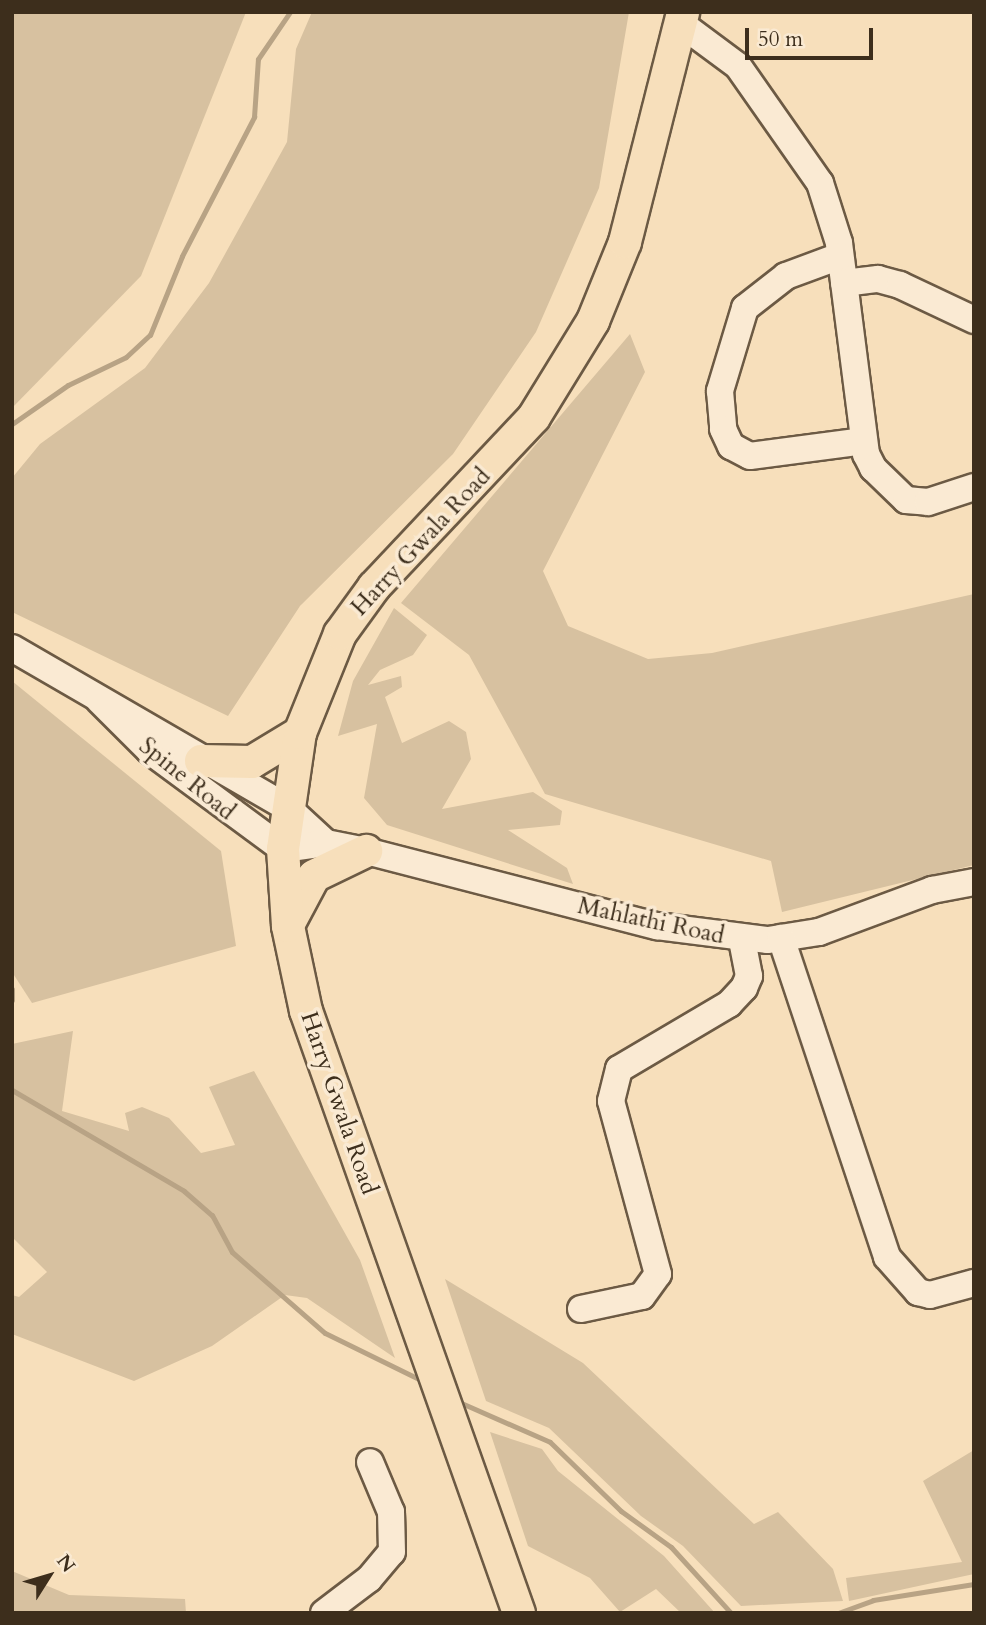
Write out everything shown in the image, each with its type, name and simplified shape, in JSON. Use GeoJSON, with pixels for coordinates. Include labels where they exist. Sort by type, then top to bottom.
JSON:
{"type":"FeatureCollection","features":[{"type":"Feature","properties":{"kind":"main road","name":"Harry Gwala Road"},"geometry":{"type":"LineString","coordinates":[[519,1613],[306,1012],[288,926],[283,849],[300,733],[335,646],[358,607],[534,417],[593,321],[625,242],[682,18]]}},
{"type":"Feature","properties":{"kind":"main road"},"geometry":{"type":"LineString","coordinates":[[201,761],[253,762],[300,733]]}},
{"type":"Feature","properties":{"kind":"main road"},"geometry":{"type":"LineString","coordinates":[[288,926],[314,876],[366,851]]}},
{"type":"Feature","properties":{"kind":"street"},"geometry":{"type":"LineString","coordinates":[[682,18],[738,66],[779,118],[820,183],[841,256],[864,440],[878,475],[906,500],[928,502],[974,487]]}},
{"type":"Feature","properties":{"kind":"street"},"geometry":{"type":"LineString","coordinates":[[841,256],[786,276],[745,308],[720,391],[723,429],[731,446],[750,456],[864,440]]}},
{"type":"Feature","properties":{"kind":"street"},"geometry":{"type":"LineString","coordinates":[[844,283],[878,279],[900,285],[974,320]]}},
{"type":"Feature","properties":{"kind":"street","name":"Spine Road"},"geometry":{"type":"LineString","coordinates":[[12,648],[201,761],[288,808]]}},
{"type":"Feature","properties":{"kind":"street","name":"Spine Road"},"geometry":{"type":"LineString","coordinates":[[99,700],[160,758],[283,849]]}},
{"type":"Feature","properties":{"kind":"street"},"geometry":{"type":"LineString","coordinates":[[288,808],[326,843]]}},
{"type":"Feature","properties":{"kind":"street","name":"Mahlathi Road"},"geometry":{"type":"LineString","coordinates":[[283,849],[326,843],[657,926],[742,939],[781,938],[974,882]]}},
{"type":"Feature","properties":{"kind":"street"},"geometry":{"type":"LineString","coordinates":[[781,938],[887,1257],[918,1292],[930,1295],[974,1283]]}},
{"type":"Feature","properties":{"kind":"street"},"geometry":{"type":"LineString","coordinates":[[581,1309],[642,1296],[658,1274],[611,1101],[619,1069],[737,996],[749,976],[742,939]]}},
{"type":"Feature","properties":{"kind":"street"},"geometry":{"type":"LineString","coordinates":[[324,1613],[376,1574],[392,1552],[391,1512],[370,1462]]}},
{"type":"Feature","properties":{"kind":"shaded area"},"geometry":{"type":"Polygon","coordinates":[[[12,12],[246,12],[141,276],[12,408],[12,12]]]}},
{"type":"Feature","properties":{"kind":"shaded area"},"geometry":{"type":"Polygon","coordinates":[[[312,12],[629,12],[599,188],[536,332],[453,454],[300,606],[228,716],[12,612],[12,478],[40,444],[145,368],[209,283],[287,142],[296,49],[312,12]]]}},
{"type":"Feature","properties":{"kind":"shaded area"},"geometry":{"type":"Polygon","coordinates":[[[630,334],[645,372],[543,571],[568,626],[648,659],[712,653],[974,594],[974,865],[782,912],[771,861],[545,794],[469,655],[401,603],[630,334]]]}},
{"type":"Feature","properties":{"kind":"shaded area"},"geometry":{"type":"Polygon","coordinates":[[[394,608],[427,635],[413,655],[380,670],[368,685],[401,676],[402,687],[385,697],[402,743],[449,721],[466,732],[471,759],[442,809],[533,792],[562,811],[560,825],[508,830],[567,868],[573,884],[387,825],[364,798],[377,724],[338,736],[353,681],[394,608]]]}},
{"type":"Feature","properties":{"kind":"shaded area"},"geometry":{"type":"Polygon","coordinates":[[[12,681],[221,851],[236,946],[32,1003],[12,972],[12,681]]]}},
{"type":"Feature","properties":{"kind":"shaded area"},"geometry":{"type":"Polygon","coordinates":[[[73,1031],[62,1111],[129,1131],[125,1113],[142,1107],[169,1118],[201,1153],[235,1145],[209,1087],[254,1071],[360,1260],[395,1358],[307,1298],[285,1295],[212,1346],[134,1381],[12,1334],[12,1295],[19,1297],[47,1272],[12,1237],[12,1044],[73,1031]]]}},
{"type":"Feature","properties":{"kind":"shaded area"},"geometry":{"type":"Polygon","coordinates":[[[445,1279],[583,1363],[754,1524],[778,1512],[833,1569],[843,1601],[741,1606],[683,1546],[641,1516],[549,1428],[486,1401],[445,1279]]]}},
{"type":"Feature","properties":{"kind":"shaded area"},"geometry":{"type":"Polygon","coordinates":[[[490,1432],[542,1449],[558,1471],[664,1556],[715,1613],[681,1613],[656,1589],[620,1612],[590,1578],[528,1546],[490,1432]]]}},
{"type":"Feature","properties":{"kind":"shaded area"},"geometry":{"type":"Polygon","coordinates":[[[974,1450],[974,1574],[849,1601],[846,1578],[962,1562],[923,1481],[974,1450]]]}},
{"type":"Feature","properties":{"kind":"shaded area"},"geometry":{"type":"Polygon","coordinates":[[[12,1571],[69,1595],[185,1599],[186,1613],[12,1613],[12,1571]]]}},
{"type":"Feature","properties":{"kind":"waterway"},"geometry":{"type":"LineString","coordinates":[[12,424],[68,385],[126,357],[150,335],[182,256],[254,117],[258,59],[290,12]]}},
{"type":"Feature","properties":{"kind":"waterway"},"geometry":{"type":"LineString","coordinates":[[12,989],[12,1000]]}},
{"type":"Feature","properties":{"kind":"waterway"},"geometry":{"type":"LineString","coordinates":[[12,1090],[184,1191],[212,1215],[232,1252],[325,1333],[423,1381]]}},
{"type":"Feature","properties":{"kind":"waterway"},"geometry":{"type":"LineString","coordinates":[[459,1402],[550,1442],[621,1511],[671,1547],[731,1613]]}},
{"type":"Feature","properties":{"kind":"waterway"},"geometry":{"type":"LineString","coordinates":[[838,1613],[873,1600],[974,1584]]}}]}
